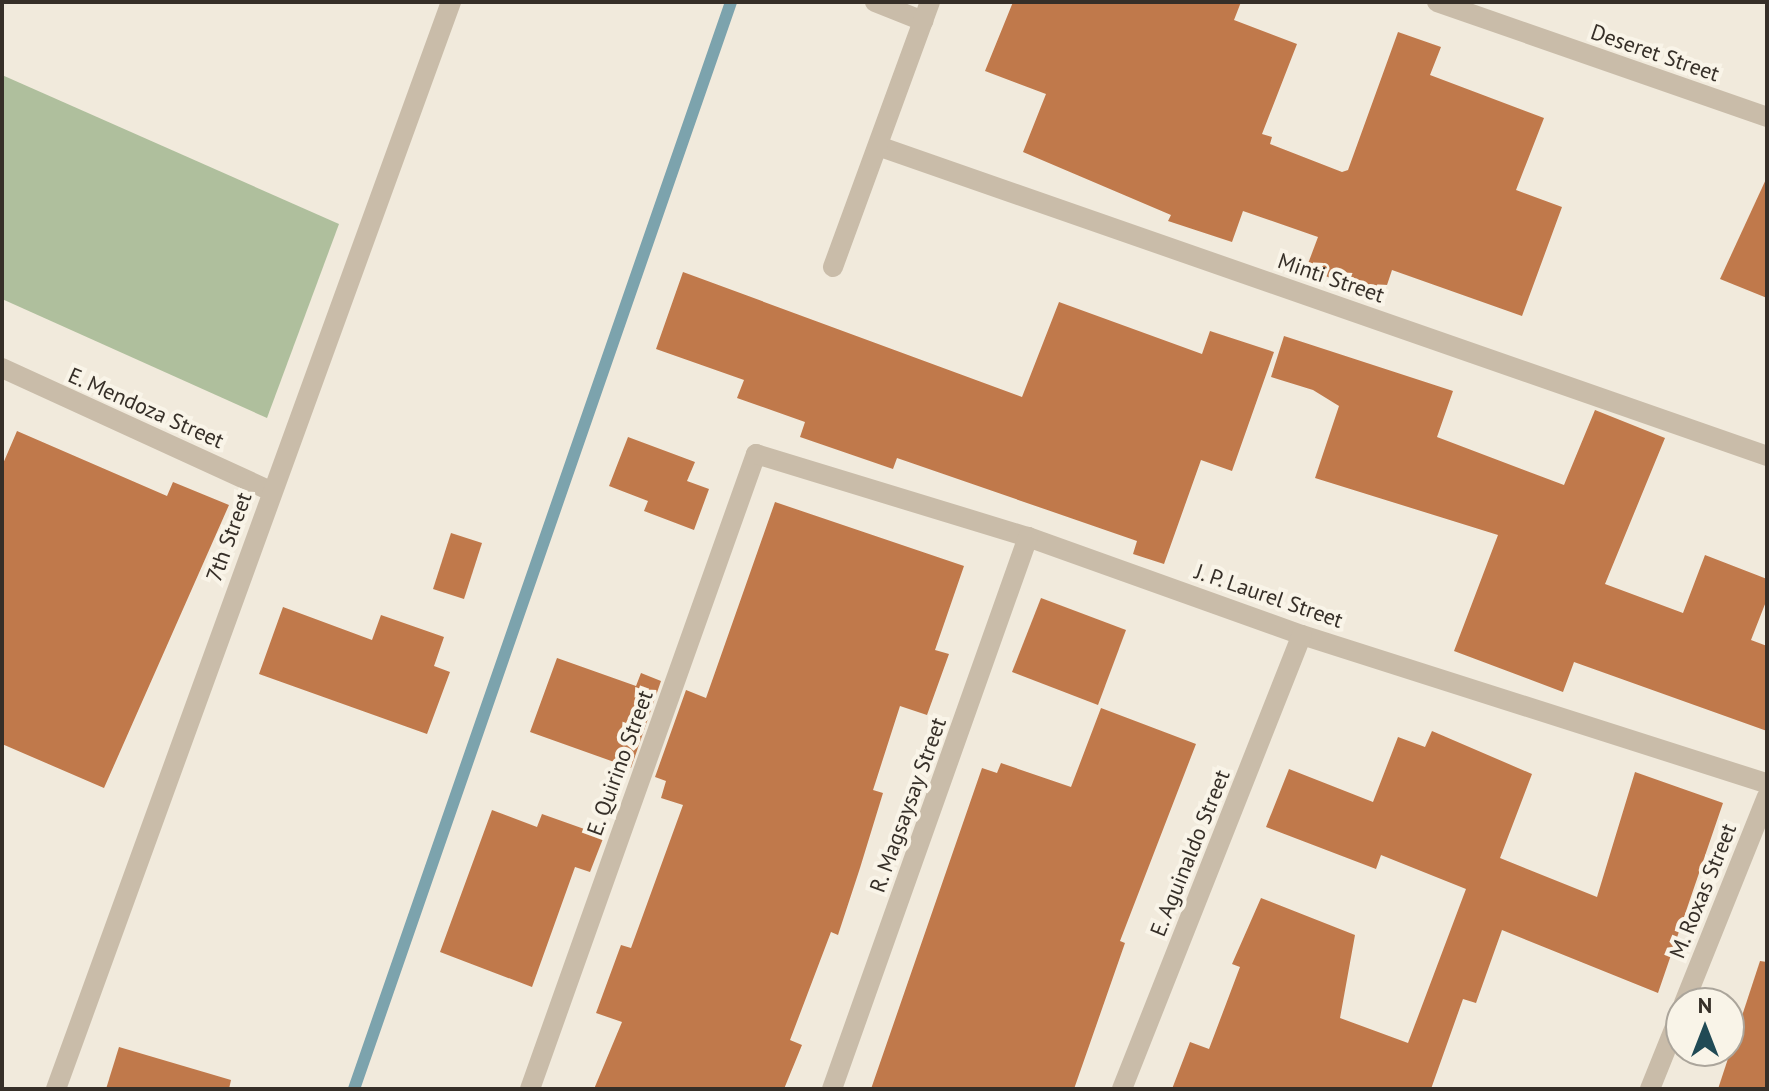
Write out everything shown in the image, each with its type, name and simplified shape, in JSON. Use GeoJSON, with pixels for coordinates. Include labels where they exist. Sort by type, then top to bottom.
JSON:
{"type":"FeatureCollection","features":[{"type":"Feature","properties":{"kind":"street","name":"7th Street"},"geometry":{"type":"LineString","coordinates":[[56,1089],[451,2]]}},
{"type":"Feature","properties":{"kind":"street"},"geometry":{"type":"LineString","coordinates":[[833,267],[927,12],[875,2]]}},
{"type":"Feature","properties":{"kind":"street","name":"Deseret Street"},"geometry":{"type":"LineString","coordinates":[[1437,2],[1767,117]]}},
{"type":"Feature","properties":{"kind":"street","name":"Minti Street"},"geometry":{"type":"LineString","coordinates":[[878,146],[1767,456]]}},
{"type":"Feature","properties":{"kind":"street","name":"E. Mendoza Street"},"geometry":{"type":"LineString","coordinates":[[2,368],[271,491]]}},
{"type":"Feature","properties":{"kind":"street","name":"J. P. Laurel Street"},"geometry":{"type":"LineString","coordinates":[[756,454],[1028,537],[1302,635],[1767,783]]}},
{"type":"Feature","properties":{"kind":"street","name":"E. Quirino Street"},"geometry":{"type":"LineString","coordinates":[[530,1089],[756,454]]}},
{"type":"Feature","properties":{"kind":"street","name":"R. Magsaysay Street"},"geometry":{"type":"LineString","coordinates":[[832,1089],[1028,537]]}},
{"type":"Feature","properties":{"kind":"street","name":"E. Aguinaldo Street"},"geometry":{"type":"LineString","coordinates":[[1122,1089],[1302,635]]}},
{"type":"Feature","properties":{"kind":"street","name":"M. Roxas Street"},"geometry":{"type":"LineString","coordinates":[[1690,987],[1767,797]]}},
{"type":"Feature","properties":{"kind":"street"},"geometry":{"type":"LineString","coordinates":[[1650,1089],[1665,1052]]}},
{"type":"Feature","properties":{"kind":"green space"},"geometry":{"type":"Polygon","coordinates":[[[2,75],[339,224],[267,418],[2,299],[2,75]]]}},
{"type":"Feature","properties":{"kind":"building"},"geometry":{"type":"Polygon","coordinates":[[[1013,2],[1241,2],[1234,20],[1297,44],[1262,134],[1272,137],[1270,144],[1342,172],[1348,170],[1398,32],[1441,47],[1430,75],[1544,118],[1516,190],[1562,207],[1522,316],[1392,270],[1383,297],[1306,269],[1318,237],[1243,211],[1232,242],[1168,221],[1171,215],[1023,152],[1046,94],[985,71],[1013,2]]]}},
{"type":"Feature","properties":{"kind":"building"},"geometry":{"type":"Polygon","coordinates":[[[1767,177],[1767,298],[1720,279],[1767,177]]]}},
{"type":"Feature","properties":{"kind":"building"},"geometry":{"type":"Polygon","coordinates":[[[683,272],[1022,397],[1059,302],[1202,354],[1210,331],[1274,352],[1232,471],[1201,460],[1164,564],[1133,554],[1137,541],[897,458],[893,469],[800,437],[805,422],[737,398],[744,380],[656,349],[683,272]]]}},
{"type":"Feature","properties":{"kind":"building"},"geometry":{"type":"Polygon","coordinates":[[[1284,336],[1453,391],[1437,437],[1564,485],[1595,410],[1665,438],[1605,584],[1683,613],[1705,555],[1767,579],[1767,599],[1751,640],[1767,646],[1767,731],[1574,662],[1563,692],[1454,651],[1498,535],[1315,478],[1339,406],[1313,390],[1271,377],[1284,336]]]}},
{"type":"Feature","properties":{"kind":"building"},"geometry":{"type":"Polygon","coordinates":[[[17,431],[167,496],[173,482],[229,505],[104,788],[2,744],[2,466],[17,431]]]}},
{"type":"Feature","properties":{"kind":"building"},"geometry":{"type":"Polygon","coordinates":[[[628,437],[695,462],[687,481],[709,489],[694,530],[644,511],[648,501],[609,486],[628,437]]]}},
{"type":"Feature","properties":{"kind":"building"},"geometry":{"type":"Polygon","coordinates":[[[775,502],[964,566],[935,650],[949,654],[927,715],[900,706],[873,790],[883,793],[838,935],[831,932],[790,1040],[802,1045],[784,1089],[594,1089],[622,1022],[596,1013],[621,945],[631,948],[683,805],[661,798],[666,781],[655,777],[686,690],[706,698],[775,502]]]}},
{"type":"Feature","properties":{"kind":"building"},"geometry":{"type":"Polygon","coordinates":[[[451,533],[482,543],[464,599],[433,589],[451,533]]]}},
{"type":"Feature","properties":{"kind":"building"},"geometry":{"type":"Polygon","coordinates":[[[1041,598],[1126,630],[1098,705],[1012,672],[1041,598]]]}},
{"type":"Feature","properties":{"kind":"building"},"geometry":{"type":"Polygon","coordinates":[[[283,607],[372,640],[381,615],[444,637],[434,666],[450,672],[427,734],[259,674],[283,607]]]}},
{"type":"Feature","properties":{"kind":"building"},"geometry":{"type":"Polygon","coordinates":[[[557,658],[636,686],[641,673],[661,681],[631,768],[530,732],[557,658]]]}},
{"type":"Feature","properties":{"kind":"building"},"geometry":{"type":"Polygon","coordinates":[[[1101,708],[1196,744],[1120,941],[1125,943],[1074,1089],[871,1089],[982,768],[997,773],[1001,763],[1071,787],[1101,708]]]}},
{"type":"Feature","properties":{"kind":"building"},"geometry":{"type":"Polygon","coordinates":[[[1432,731],[1532,774],[1500,858],[1597,897],[1635,772],[1723,803],[1658,993],[1502,930],[1476,1003],[1463,999],[1431,1089],[1172,1089],[1190,1042],[1209,1049],[1240,967],[1232,964],[1261,898],[1355,935],[1340,1018],[1408,1043],[1466,889],[1381,855],[1376,869],[1266,827],[1289,769],[1373,802],[1398,737],[1425,747],[1432,731]]]}},
{"type":"Feature","properties":{"kind":"building"},"geometry":{"type":"Polygon","coordinates":[[[492,810],[537,827],[542,814],[604,836],[590,872],[575,867],[532,987],[440,952],[492,810]]]}},
{"type":"Feature","properties":{"kind":"building"},"geometry":{"type":"Polygon","coordinates":[[[1760,961],[1767,962],[1767,1089],[1718,1089],[1725,1067],[1745,1067],[1745,1007],[1760,961]]]}},
{"type":"Feature","properties":{"kind":"building"},"geometry":{"type":"Polygon","coordinates":[[[119,1047],[231,1080],[229,1089],[106,1089],[119,1047]]]}},
{"type":"Feature","properties":{"kind":"waterway"},"geometry":{"type":"LineString","coordinates":[[354,1089],[731,2]]}}]}
